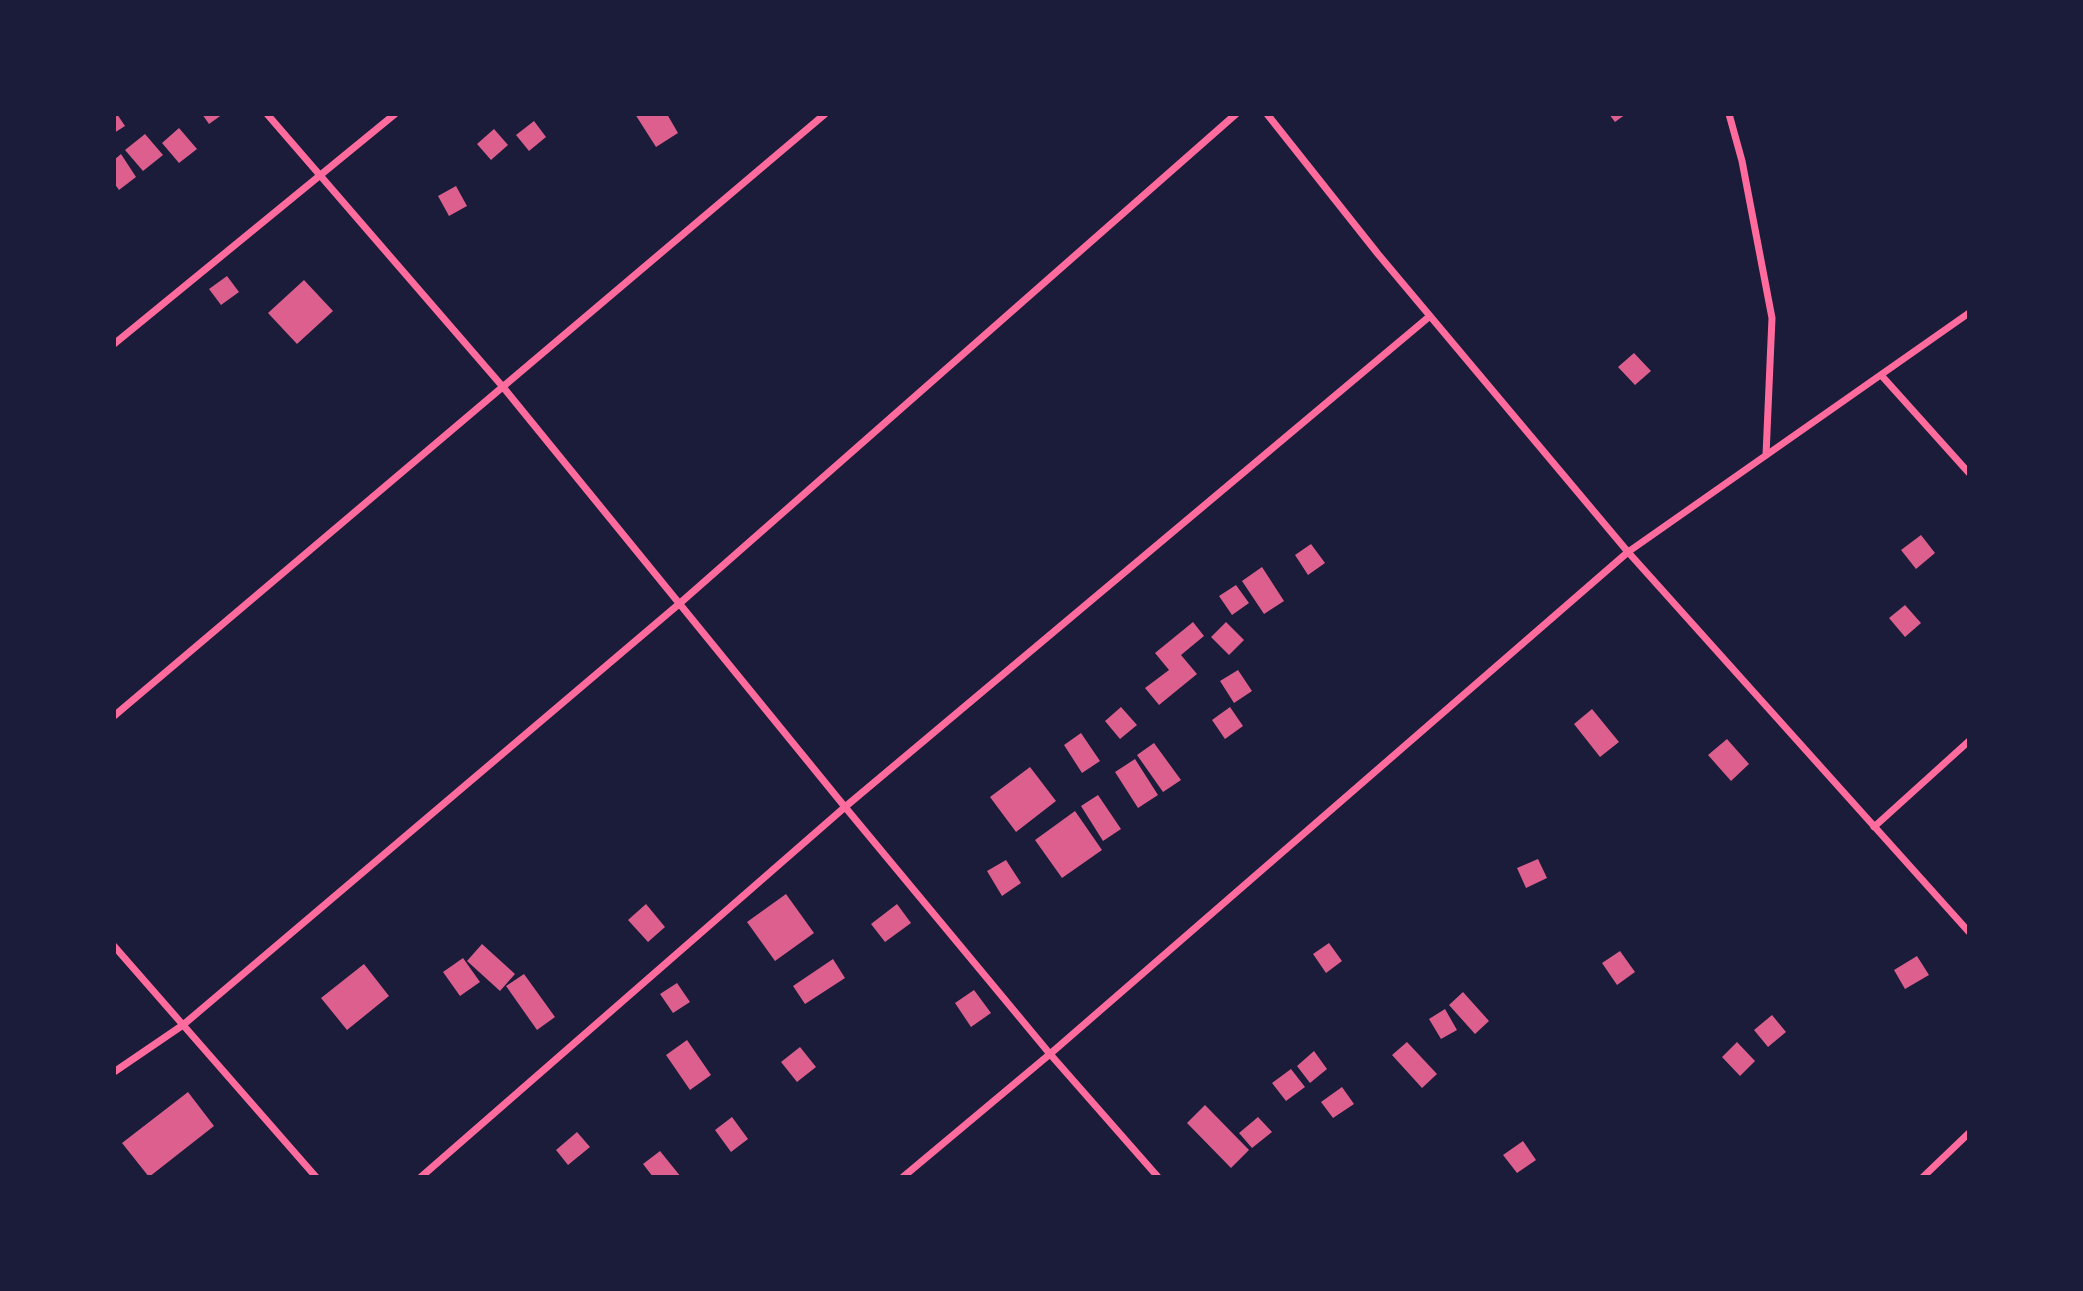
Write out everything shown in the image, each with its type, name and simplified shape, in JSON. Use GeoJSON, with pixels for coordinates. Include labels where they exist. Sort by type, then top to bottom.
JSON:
{"type":"FeatureCollection","features":[{"type":"Feature","properties":{"kind":"street"},"geometry":{"type":"LineString","coordinates":[[267,114],[503,387],[845,807],[1051,1054],[1158,1177]]}},
{"type":"Feature","properties":{"kind":"street"},"geometry":{"type":"LineString","coordinates":[[114,344],[395,114]]}},
{"type":"Feature","properties":{"kind":"street"},"geometry":{"type":"LineString","coordinates":[[114,716],[825,114]]}},
{"type":"Feature","properties":{"kind":"street"},"geometry":{"type":"LineString","coordinates":[[114,1072],[183,1025],[679,604],[1236,114]]}},
{"type":"Feature","properties":{"kind":"street"},"geometry":{"type":"LineString","coordinates":[[1267,114],[1430,316],[1628,552],[1969,932]]}},
{"type":"Feature","properties":{"kind":"street"},"geometry":{"type":"LineString","coordinates":[[1729,114],[1742,161],[1772,318],[1766,455]]}},
{"type":"Feature","properties":{"kind":"street"},"geometry":{"type":"LineString","coordinates":[[903,1177],[1051,1054],[1628,552],[1969,313]]}},
{"type":"Feature","properties":{"kind":"street"},"geometry":{"type":"LineString","coordinates":[[421,1177],[845,807],[1430,316]]}},
{"type":"Feature","properties":{"kind":"street"},"geometry":{"type":"LineString","coordinates":[[1881,375],[1969,473]]}},
{"type":"Feature","properties":{"kind":"street"},"geometry":{"type":"LineString","coordinates":[[1874,827],[1969,741]]}},
{"type":"Feature","properties":{"kind":"street"},"geometry":{"type":"LineString","coordinates":[[114,946],[316,1177]]}},
{"type":"Feature","properties":{"kind":"street"},"geometry":{"type":"LineString","coordinates":[[1923,1177],[1969,1133]]}},
{"type":"Feature","properties":{"kind":"building"},"geometry":{"type":"Polygon","coordinates":[[[114,114],[117,114],[125,126],[114,133],[114,114]]]}},
{"type":"Feature","properties":{"kind":"building"},"geometry":{"type":"Polygon","coordinates":[[[202,114],[223,114],[209,124],[202,114]]]}},
{"type":"Feature","properties":{"kind":"building"},"geometry":{"type":"Polygon","coordinates":[[[635,114],[667,114],[678,133],[656,147],[635,114]]]}},
{"type":"Feature","properties":{"kind":"building"},"geometry":{"type":"Polygon","coordinates":[[[1609,114],[1626,114],[1615,122],[1609,114]]]}},
{"type":"Feature","properties":{"kind":"building"},"geometry":{"type":"Polygon","coordinates":[[[534,121],[546,137],[529,151],[516,135],[534,121]]]}},
{"type":"Feature","properties":{"kind":"building"},"geometry":{"type":"Polygon","coordinates":[[[179,128],[197,149],[179,163],[162,143],[179,128]]]}},
{"type":"Feature","properties":{"kind":"building"},"geometry":{"type":"Polygon","coordinates":[[[494,129],[508,145],[491,160],[477,144],[494,129]]]}},
{"type":"Feature","properties":{"kind":"building"},"geometry":{"type":"Polygon","coordinates":[[[145,134],[163,155],[143,171],[125,150],[145,134]]]}},
{"type":"Feature","properties":{"kind":"building"},"geometry":{"type":"Polygon","coordinates":[[[121,154],[136,177],[119,190],[114,183],[114,160],[121,154]]]}},
{"type":"Feature","properties":{"kind":"building"},"geometry":{"type":"Polygon","coordinates":[[[456,186],[467,206],[449,216],[438,196],[456,186]]]}},
{"type":"Feature","properties":{"kind":"building"},"geometry":{"type":"Polygon","coordinates":[[[227,276],[239,292],[221,305],[209,289],[227,276]]]}},
{"type":"Feature","properties":{"kind":"building"},"geometry":{"type":"Polygon","coordinates":[[[304,280],[333,311],[297,344],[268,313],[304,280]]]}},
{"type":"Feature","properties":{"kind":"building"},"geometry":{"type":"Polygon","coordinates":[[[1634,353],[1651,371],[1635,385],[1618,367],[1634,353]]]}},
{"type":"Feature","properties":{"kind":"building"},"geometry":{"type":"Polygon","coordinates":[[[1921,535],[1935,553],[1916,569],[1901,550],[1921,535]]]}},
{"type":"Feature","properties":{"kind":"building"},"geometry":{"type":"Polygon","coordinates":[[[1311,544],[1325,563],[1308,575],[1295,555],[1311,544]]]}},
{"type":"Feature","properties":{"kind":"building"},"geometry":{"type":"Polygon","coordinates":[[[1262,567],[1284,601],[1264,614],[1242,581],[1262,567]]]}},
{"type":"Feature","properties":{"kind":"building"},"geometry":{"type":"Polygon","coordinates":[[[1236,585],[1249,603],[1232,615],[1219,596],[1236,585]]]}},
{"type":"Feature","properties":{"kind":"building"},"geometry":{"type":"Polygon","coordinates":[[[1905,605],[1921,623],[1905,637],[1889,618],[1905,605]]]}},
{"type":"Feature","properties":{"kind":"building"},"geometry":{"type":"Polygon","coordinates":[[[1193,622],[1204,636],[1181,655],[1197,674],[1159,705],[1145,688],[1169,670],[1155,653],[1193,622]]]}},
{"type":"Feature","properties":{"kind":"building"},"geometry":{"type":"Polygon","coordinates":[[[1226,622],[1244,640],[1229,655],[1211,637],[1226,622]]]}},
{"type":"Feature","properties":{"kind":"building"},"geometry":{"type":"Polygon","coordinates":[[[1238,670],[1252,691],[1234,703],[1220,681],[1238,670]]]}},
{"type":"Feature","properties":{"kind":"building"},"geometry":{"type":"Polygon","coordinates":[[[1121,707],[1137,725],[1120,739],[1105,721],[1121,707]]]}},
{"type":"Feature","properties":{"kind":"building"},"geometry":{"type":"Polygon","coordinates":[[[1230,707],[1243,726],[1225,739],[1212,720],[1230,707]]]}},
{"type":"Feature","properties":{"kind":"building"},"geometry":{"type":"Polygon","coordinates":[[[1592,709],[1619,742],[1600,757],[1574,724],[1592,709]]]}},
{"type":"Feature","properties":{"kind":"building"},"geometry":{"type":"Polygon","coordinates":[[[1081,733],[1100,761],[1082,773],[1064,745],[1081,733]]]}},
{"type":"Feature","properties":{"kind":"building"},"geometry":{"type":"Polygon","coordinates":[[[1727,739],[1749,764],[1731,781],[1708,755],[1727,739]]]}},
{"type":"Feature","properties":{"kind":"building"},"geometry":{"type":"Polygon","coordinates":[[[1154,743],[1181,780],[1163,792],[1137,755],[1154,743]]]}},
{"type":"Feature","properties":{"kind":"building"},"geometry":{"type":"Polygon","coordinates":[[[1135,759],[1158,795],[1138,808],[1115,772],[1135,759]]]}},
{"type":"Feature","properties":{"kind":"building"},"geometry":{"type":"Polygon","coordinates":[[[1030,767],[1056,801],[1016,832],[990,797],[1030,767]]]}},
{"type":"Feature","properties":{"kind":"building"},"geometry":{"type":"Polygon","coordinates":[[[1098,795],[1121,829],[1103,841],[1081,806],[1098,795]]]}},
{"type":"Feature","properties":{"kind":"building"},"geometry":{"type":"Polygon","coordinates":[[[1075,811],[1102,850],[1062,878],[1035,840],[1075,811]]]}},
{"type":"Feature","properties":{"kind":"building"},"geometry":{"type":"Polygon","coordinates":[[[1538,859],[1547,878],[1526,888],[1517,868],[1538,859]]]}},
{"type":"Feature","properties":{"kind":"building"},"geometry":{"type":"Polygon","coordinates":[[[1006,860],[1021,883],[1002,896],[987,871],[1006,860]]]}},
{"type":"Feature","properties":{"kind":"building"},"geometry":{"type":"Polygon","coordinates":[[[786,894],[814,933],[775,961],[747,922],[786,894]]]}},
{"type":"Feature","properties":{"kind":"building"},"geometry":{"type":"Polygon","coordinates":[[[646,904],[665,927],[648,942],[628,920],[646,904]]]}},
{"type":"Feature","properties":{"kind":"building"},"geometry":{"type":"Polygon","coordinates":[[[897,904],[911,923],[885,942],[871,924],[897,904]]]}},
{"type":"Feature","properties":{"kind":"building"},"geometry":{"type":"Polygon","coordinates":[[[1329,943],[1342,961],[1326,973],[1313,954],[1329,943]]]}},
{"type":"Feature","properties":{"kind":"building"},"geometry":{"type":"Polygon","coordinates":[[[482,944],[515,974],[500,991],[467,961],[482,944]]]}},
{"type":"Feature","properties":{"kind":"building"},"geometry":{"type":"Polygon","coordinates":[[[1620,951],[1635,972],[1617,985],[1602,963],[1620,951]]]}},
{"type":"Feature","properties":{"kind":"building"},"geometry":{"type":"Polygon","coordinates":[[[1917,956],[1929,975],[1905,989],[1894,970],[1917,956]]]}},
{"type":"Feature","properties":{"kind":"building"},"geometry":{"type":"Polygon","coordinates":[[[463,958],[480,982],[460,996],[443,972],[463,958]]]}},
{"type":"Feature","properties":{"kind":"building"},"geometry":{"type":"Polygon","coordinates":[[[833,959],[845,978],[805,1004],[793,986],[833,959]]]}},
{"type":"Feature","properties":{"kind":"building"},"geometry":{"type":"Polygon","coordinates":[[[364,964],[389,996],[347,1030],[321,998],[364,964]]]}},
{"type":"Feature","properties":{"kind":"building"},"geometry":{"type":"Polygon","coordinates":[[[524,974],[555,1017],[537,1030],[506,986],[524,974]]]}},
{"type":"Feature","properties":{"kind":"building"},"geometry":{"type":"Polygon","coordinates":[[[677,983],[690,1002],[673,1013],[660,994],[677,983]]]}},
{"type":"Feature","properties":{"kind":"building"},"geometry":{"type":"Polygon","coordinates":[[[974,990],[991,1013],[971,1027],[955,1003],[974,990]]]}},
{"type":"Feature","properties":{"kind":"building"},"geometry":{"type":"Polygon","coordinates":[[[1463,992],[1489,1021],[1475,1034],[1449,1005],[1463,992]]]}},
{"type":"Feature","properties":{"kind":"building"},"geometry":{"type":"Polygon","coordinates":[[[1445,1009],[1457,1030],[1441,1039],[1429,1019],[1445,1009]]]}},
{"type":"Feature","properties":{"kind":"building"},"geometry":{"type":"Polygon","coordinates":[[[1772,1015],[1786,1032],[1768,1047],[1754,1030],[1772,1015]]]}},
{"type":"Feature","properties":{"kind":"building"},"geometry":{"type":"Polygon","coordinates":[[[687,1040],[711,1075],[690,1090],[666,1055],[687,1040]]]}},
{"type":"Feature","properties":{"kind":"building"},"geometry":{"type":"Polygon","coordinates":[[[1407,1042],[1437,1074],[1422,1088],[1392,1055],[1407,1042]]]}},
{"type":"Feature","properties":{"kind":"building"},"geometry":{"type":"Polygon","coordinates":[[[1737,1042],[1755,1061],[1740,1076],[1722,1057],[1737,1042]]]}},
{"type":"Feature","properties":{"kind":"building"},"geometry":{"type":"Polygon","coordinates":[[[800,1047],[816,1067],[797,1082],[781,1062],[800,1047]]]}},
{"type":"Feature","properties":{"kind":"building"},"geometry":{"type":"Polygon","coordinates":[[[1314,1051],[1327,1069],[1310,1083],[1297,1066],[1314,1051]]]}},
{"type":"Feature","properties":{"kind":"building"},"geometry":{"type":"Polygon","coordinates":[[[1291,1069],[1305,1087],[1286,1101],[1272,1083],[1291,1069]]]}},
{"type":"Feature","properties":{"kind":"building"},"geometry":{"type":"Polygon","coordinates":[[[1342,1087],[1354,1104],[1333,1118],[1321,1102],[1342,1087]]]}},
{"type":"Feature","properties":{"kind":"building"},"geometry":{"type":"Polygon","coordinates":[[[188,1092],[214,1126],[149,1177],[122,1143],[188,1092]]]}},
{"type":"Feature","properties":{"kind":"building"},"geometry":{"type":"Polygon","coordinates":[[[1205,1105],[1249,1150],[1231,1168],[1187,1123],[1205,1105]]]}},
{"type":"Feature","properties":{"kind":"building"},"geometry":{"type":"Polygon","coordinates":[[[732,1117],[748,1139],[731,1152],[715,1130],[732,1117]]]}},
{"type":"Feature","properties":{"kind":"building"},"geometry":{"type":"Polygon","coordinates":[[[1258,1117],[1272,1132],[1252,1148],[1239,1133],[1258,1117]]]}},
{"type":"Feature","properties":{"kind":"building"},"geometry":{"type":"Polygon","coordinates":[[[577,1132],[590,1147],[568,1165],[556,1150],[577,1132]]]}},
{"type":"Feature","properties":{"kind":"building"},"geometry":{"type":"Polygon","coordinates":[[[1523,1141],[1536,1160],[1517,1173],[1503,1155],[1523,1141]]]}},
{"type":"Feature","properties":{"kind":"building"},"geometry":{"type":"Polygon","coordinates":[[[660,1151],[681,1177],[653,1177],[643,1164],[660,1151]]]}}]}
